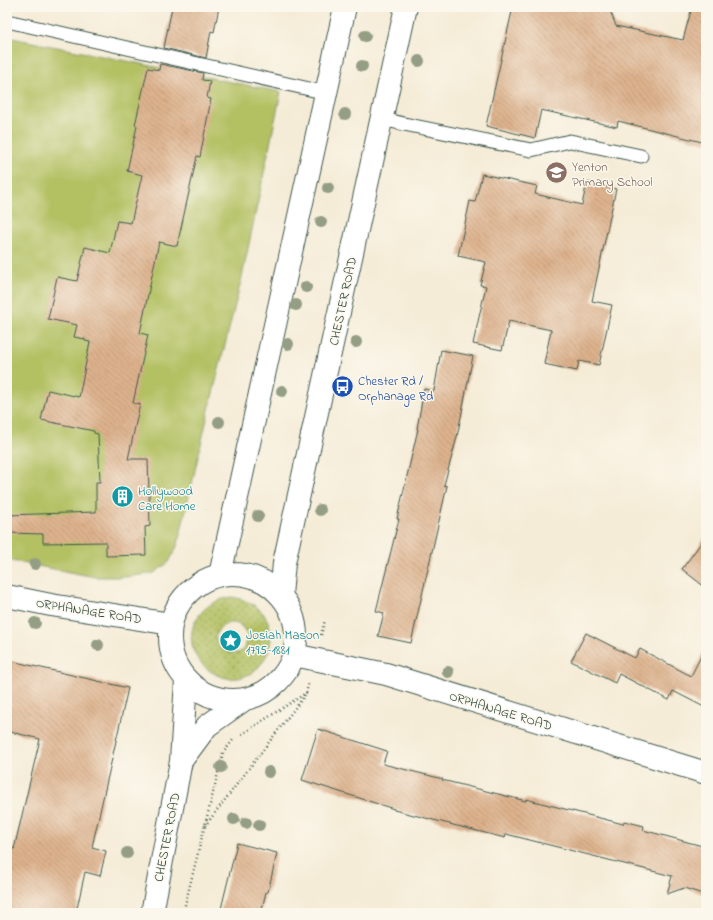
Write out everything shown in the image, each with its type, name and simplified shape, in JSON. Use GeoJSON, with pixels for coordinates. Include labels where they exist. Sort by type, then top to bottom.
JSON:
{"type":"FeatureCollection","features":[{"type":"Feature","properties":{"kind":"main road"},"geometry":{"type":"LineString","coordinates":[[220,575],[345,7]]}},
{"type":"Feature","properties":{"kind":"main road","name":"CHESTER ROAD"},"geometry":{"type":"LineString","coordinates":[[281,595],[284,563],[406,7]]}},
{"type":"Feature","properties":{"kind":"main road","name":"CHESTER ROAD"},"geometry":{"type":"LineString","coordinates":[[237,573],[253,577],[268,584],[281,595],[290,609],[295,623],[296,639],[294,655],[286,671],[275,684],[261,694],[245,699],[229,700],[213,697],[198,690],[186,680],[173,659],[169,636],[175,610],[183,597],[193,587],[206,579],[220,575],[237,573]]}},
{"type":"Feature","properties":{"kind":"main road","name":"ORPHANAGE ROAD"},"geometry":{"type":"LineString","coordinates":[[7,596],[51,605],[171,624]]}},
{"type":"Feature","properties":{"kind":"main road","name":"ORPHANAGE ROAD"},"geometry":{"type":"LineString","coordinates":[[294,655],[386,674],[706,773]]}},
{"type":"Feature","properties":{"kind":"main road","name":"CHESTER ROAD"},"geometry":{"type":"LineString","coordinates":[[152,913],[181,761],[186,680]]}},
{"type":"Feature","properties":{"kind":"main road","name":"CHESTER ROAD"},"geometry":{"type":"LineString","coordinates":[[181,761],[208,726],[245,699]]}},
{"type":"Feature","properties":{"kind":"lane"},"geometry":{"type":"LineString","coordinates":[[7,22],[326,93]]}},
{"type":"Feature","properties":{"kind":"lane"},"geometry":{"type":"LineString","coordinates":[[382,119],[531,150],[570,141],[641,156]]}},
{"type":"Feature","properties":{"kind":"path"},"geometry":{"type":"LineString","coordinates":[[204,828],[306,693],[325,620]]}},
{"type":"Feature","properties":{"kind":"path"},"geometry":{"type":"LineString","coordinates":[[240,735],[306,693]]}},
{"type":"Feature","properties":{"kind":"path"},"geometry":{"type":"LineString","coordinates":[[182,913],[223,752],[233,740]]}},
{"type":"Feature","properties":{"kind":"green space"},"geometry":{"type":"Polygon","coordinates":[[[7,37],[281,92],[242,277],[211,401],[178,544],[169,562],[154,573],[126,577],[95,577],[7,560],[7,37]]]}},
{"type":"Feature","properties":{"kind":"green space"},"geometry":{"type":"Polygon","coordinates":[[[232,597],[253,605],[266,617],[271,632],[269,648],[263,662],[251,673],[236,678],[219,676],[205,667],[195,654],[191,638],[195,623],[204,610],[217,601],[232,597]],[[229,623],[219,629],[216,637],[218,644],[223,650],[231,653],[238,653],[244,647],[247,636],[241,626],[236,623],[229,623]]]}},
{"type":"Feature","properties":{"kind":"building"},"geometry":{"type":"Polygon","coordinates":[[[172,7],[219,7],[214,32],[211,31],[206,58],[164,48],[172,7]]]}},
{"type":"Feature","properties":{"kind":"building"},"geometry":{"type":"Polygon","coordinates":[[[513,7],[606,7],[611,13],[616,26],[683,40],[692,7],[706,7],[702,44],[706,45],[706,143],[618,121],[617,127],[541,110],[535,138],[486,126],[513,7]]]}},
{"type":"Feature","properties":{"kind":"building"},"geometry":{"type":"Polygon","coordinates":[[[160,64],[203,73],[202,80],[210,81],[207,98],[211,99],[200,157],[197,156],[177,246],[159,242],[140,333],[148,335],[133,403],[140,404],[128,459],[148,459],[150,526],[145,527],[146,555],[106,556],[106,542],[43,543],[43,534],[7,533],[7,515],[96,512],[96,482],[100,482],[98,434],[94,433],[94,431],[41,420],[48,390],[79,397],[90,342],[85,341],[85,339],[74,337],[77,325],[48,319],[57,277],[77,281],[85,247],[110,253],[117,221],[131,223],[142,175],[127,171],[137,126],[135,125],[148,68],[159,70],[160,64]]]}},
{"type":"Feature","properties":{"kind":"building"},"geometry":{"type":"Polygon","coordinates":[[[482,174],[537,186],[535,194],[582,205],[587,182],[616,189],[592,301],[612,305],[599,365],[579,361],[577,371],[544,364],[551,330],[509,321],[502,350],[473,344],[486,286],[480,285],[486,262],[458,256],[470,201],[475,202],[482,174]]]}},
{"type":"Feature","properties":{"kind":"building"},"geometry":{"type":"Polygon","coordinates":[[[441,350],[473,356],[457,437],[444,485],[447,486],[411,643],[378,636],[384,613],[376,611],[399,519],[397,519],[418,429],[424,389],[434,391],[441,350]]]}},
{"type":"Feature","properties":{"kind":"building"},"geometry":{"type":"Polygon","coordinates":[[[706,536],[706,588],[682,569],[706,536]]]}},
{"type":"Feature","properties":{"kind":"building"},"geometry":{"type":"Polygon","coordinates":[[[586,633],[635,658],[640,649],[691,676],[706,646],[706,708],[673,691],[669,700],[619,674],[615,683],[571,661],[586,633]]]}},
{"type":"Feature","properties":{"kind":"building"},"geometry":{"type":"Polygon","coordinates":[[[7,660],[128,688],[92,847],[106,851],[100,876],[85,872],[76,913],[7,913],[7,848],[14,849],[40,739],[7,731],[7,660]]]}},
{"type":"Feature","properties":{"kind":"building"},"geometry":{"type":"Polygon","coordinates":[[[318,729],[387,751],[383,764],[526,801],[526,799],[623,824],[624,821],[644,826],[643,830],[706,847],[706,895],[684,888],[667,894],[672,876],[506,834],[505,838],[394,810],[302,780],[318,729]]]}},
{"type":"Feature","properties":{"kind":"building"},"geometry":{"type":"Polygon","coordinates":[[[237,843],[277,853],[268,892],[266,892],[261,913],[220,913],[237,843]]]}},
{"type":"Feature","properties":{"kind":"place","name":"Yenton Primary School"},"geometry":{"type":"Point","coordinates":[557,173]}},
{"type":"Feature","properties":{"kind":"place","name":"Chester Rd / Orphanage Rd"},"geometry":{"type":"Point","coordinates":[342,387]}},
{"type":"Feature","properties":{"kind":"place","name":"Hollywood Care Home"},"geometry":{"type":"Point","coordinates":[123,497]}},
{"type":"Feature","properties":{"kind":"place","name":"Josiah Mason 1795-1881"},"geometry":{"type":"Point","coordinates":[230,641]}}]}
